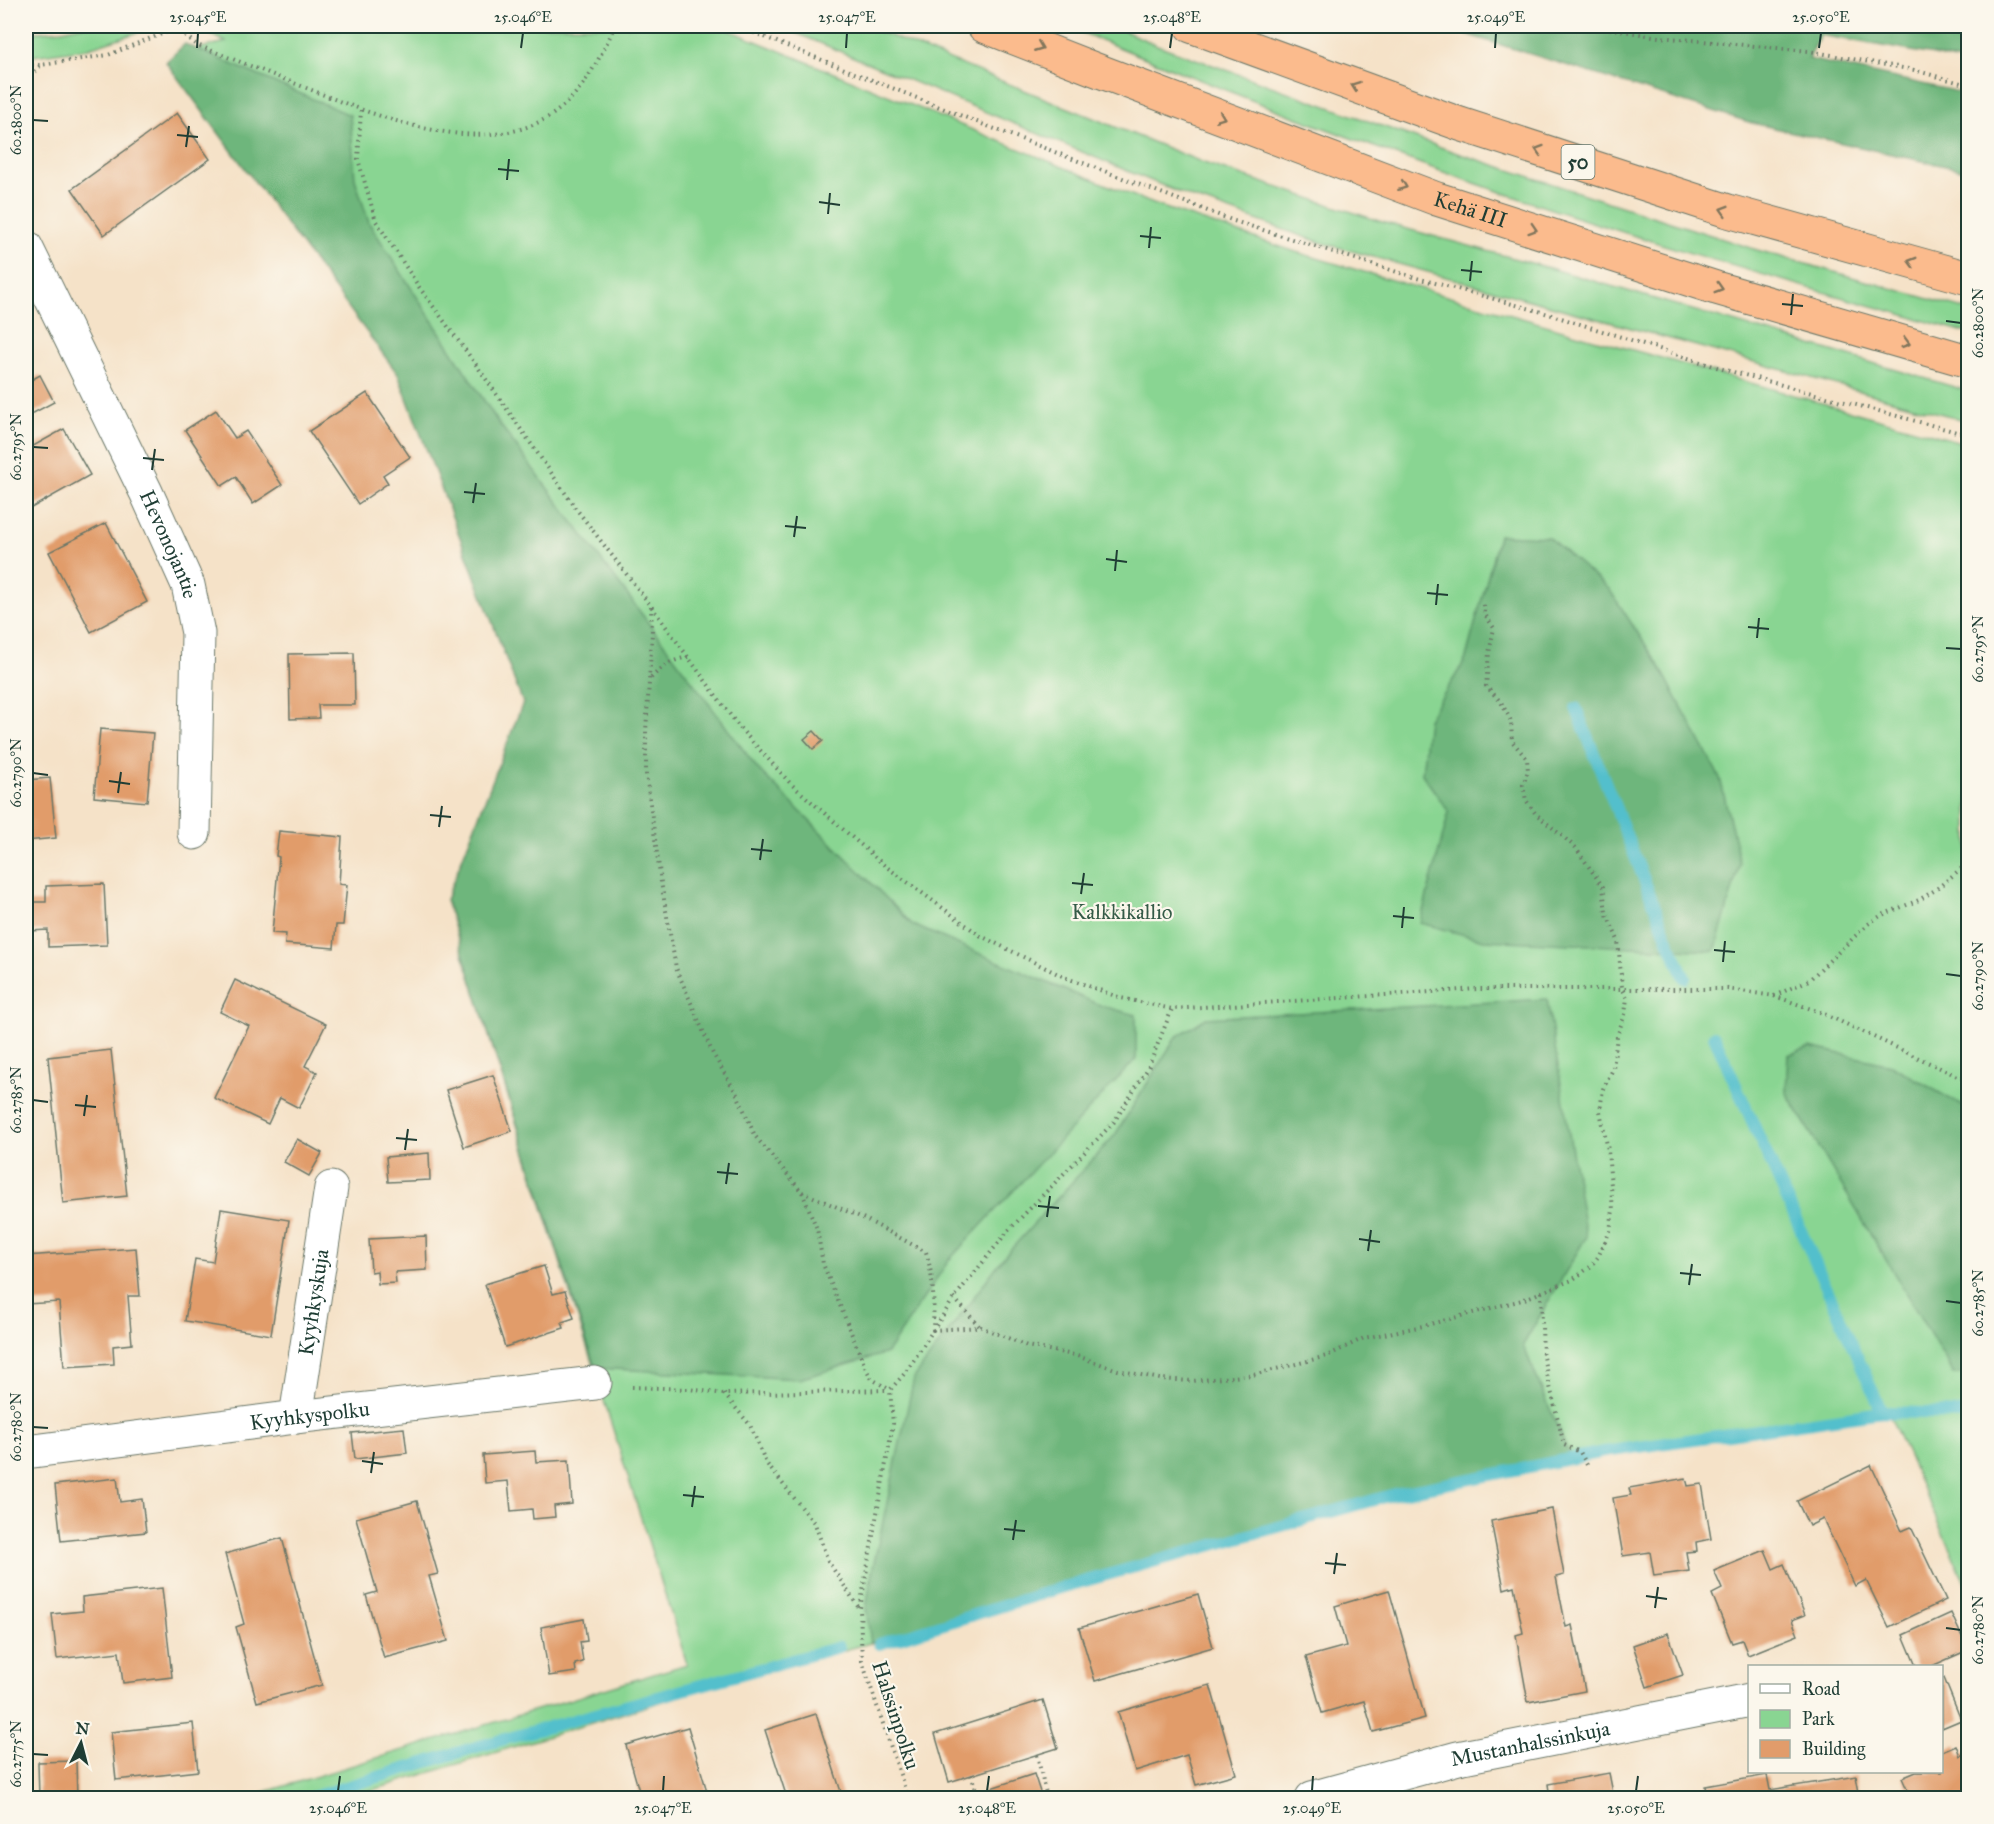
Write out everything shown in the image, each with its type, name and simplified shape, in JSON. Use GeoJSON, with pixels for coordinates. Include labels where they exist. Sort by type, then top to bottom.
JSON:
{"type":"FeatureCollection","features":[{"type":"Feature","properties":{"kind":"highway","name":"Kehä III"},"geometry":{"type":"LineString","coordinates":[[984,26],[1437,199],[1716,288],[1968,361]]}},
{"type":"Feature","properties":{"kind":"highway","name":"50"},"geometry":{"type":"LineString","coordinates":[[1191,26],[1460,124],[1616,175],[1728,211],[1968,278]]}},
{"type":"Feature","properties":{"kind":"street","name":"Hevonojantie"},"geometry":{"type":"LineString","coordinates":[[26,247],[146,492],[188,585],[198,633],[194,833]]}},
{"type":"Feature","properties":{"kind":"street","name":"Kyyhkyskuja"},"geometry":{"type":"LineString","coordinates":[[296,1417],[331,1188]]}},
{"type":"Feature","properties":{"kind":"street","name":"Kyyhkyspolku"},"geometry":{"type":"LineString","coordinates":[[26,1452],[296,1417],[595,1383]]}},
{"type":"Feature","properties":{"kind":"street","name":"Mustanhalssinkuja"},"geometry":{"type":"LineString","coordinates":[[1312,1798],[1458,1758],[1748,1700]]}},
{"type":"Feature","properties":{"kind":"path"},"geometry":{"type":"LineString","coordinates":[[26,65],[41,65],[108,55],[182,26]]}},
{"type":"Feature","properties":{"kind":"path"},"geometry":{"type":"LineString","coordinates":[[176,28],[197,45],[361,110],[404,124],[455,133],[481,134],[519,130],[552,114],[575,94],[599,60],[615,26]]}},
{"type":"Feature","properties":{"kind":"path"},"geometry":{"type":"LineString","coordinates":[[736,26],[982,124],[1234,220],[1413,277],[1542,312],[1726,370],[1968,435]]}},
{"type":"Feature","properties":{"kind":"path"},"geometry":{"type":"LineString","coordinates":[[1592,26],[1659,36],[1809,51],[1914,70],[1968,85]]}},
{"type":"Feature","properties":{"kind":"path"},"geometry":{"type":"LineString","coordinates":[[26,80],[41,65]]}},
{"type":"Feature","properties":{"kind":"path"},"geometry":{"type":"LineString","coordinates":[[361,110],[358,159],[376,221],[418,287],[477,366],[577,510],[651,606],[739,727],[791,784],[884,865],[981,936],[1065,977],[1121,998],[1172,1010],[1477,989],[1728,989],[1773,996],[1820,1011],[1968,1082]]}},
{"type":"Feature","properties":{"kind":"path"},"geometry":{"type":"LineString","coordinates":[[954,1298],[981,1327],[1027,1346],[1074,1355],[1118,1370],[1160,1379],[1192,1381],[1253,1375],[1306,1362],[1327,1356],[1364,1338],[1423,1326],[1522,1300],[1572,1280],[1590,1267],[1598,1257],[1610,1231],[1613,1210],[1608,1150],[1600,1111],[1603,1089],[1613,1070],[1617,1036],[1625,1014],[1627,998],[1623,988],[1618,940],[1606,913],[1603,887],[1575,847],[1535,813],[1526,800],[1523,785],[1528,771],[1527,759],[1512,741],[1511,721],[1501,702],[1486,686],[1494,628],[1484,614],[1484,602]]}},
{"type":"Feature","properties":{"kind":"path"},"geometry":{"type":"LineString","coordinates":[[651,606],[651,678],[646,731],[646,774],[676,968],[713,1054],[738,1096],[755,1136],[802,1192],[817,1229],[823,1264],[866,1369],[872,1379],[890,1390]]}},
{"type":"Feature","properties":{"kind":"path"},"geometry":{"type":"LineString","coordinates":[[651,678],[672,660],[688,657]]}},
{"type":"Feature","properties":{"kind":"path"},"geometry":{"type":"LineString","coordinates":[[1773,996],[1809,980],[1868,924],[1882,915],[1919,900],[1968,863]]}},
{"type":"Feature","properties":{"kind":"path"},"geometry":{"type":"LineString","coordinates":[[595,1383],[622,1387],[690,1389],[724,1394],[890,1390],[906,1372],[954,1298],[1008,1231],[1114,1122],[1148,1068],[1172,1010]]}},
{"type":"Feature","properties":{"kind":"path"},"geometry":{"type":"LineString","coordinates":[[802,1192],[866,1219],[926,1252],[934,1301],[933,1330]]}},
{"type":"Feature","properties":{"kind":"path"},"geometry":{"type":"LineString","coordinates":[[1541,1292],[1544,1357],[1564,1445],[1580,1452],[1587,1465]]}},
{"type":"Feature","properties":{"kind":"path"},"geometry":{"type":"LineString","coordinates":[[933,1330],[981,1327]]}},
{"type":"Feature","properties":{"kind":"path","name":"Halssinpolku"},"geometry":{"type":"LineString","coordinates":[[890,1390],[893,1425],[860,1608],[860,1639],[862,1661],[908,1798]]}},
{"type":"Feature","properties":{"kind":"path"},"geometry":{"type":"LineString","coordinates":[[724,1394],[750,1425],[766,1463],[814,1524],[828,1561],[860,1608]]}},
{"type":"Feature","properties":{"kind":"path"},"geometry":{"type":"LineString","coordinates":[[1037,1755],[1047,1798]]}},
{"type":"Feature","properties":{"kind":"path"},"geometry":{"type":"LineString","coordinates":[[970,1775],[979,1798]]}},
{"type":"Feature","properties":{"kind":"green space"},"geometry":{"type":"Polygon","coordinates":[[[80,26],[158,26],[85,49],[26,57],[26,33],[80,26]]]}},
{"type":"Feature","properties":{"kind":"green space","name":"Kalkkikallio"},"geometry":{"type":"Polygon","coordinates":[[[214,26],[719,26],[1156,205],[1296,252],[1597,340],[1968,444],[1968,1589],[1888,1412],[1571,1459],[1394,1499],[1218,1544],[1045,1595],[699,1690],[347,1798],[245,1798],[687,1664],[446,900],[523,703],[398,374],[166,62],[176,54],[226,42],[209,34],[214,26]]]}},
{"type":"Feature","properties":{"kind":"green space"},"geometry":{"type":"Polygon","coordinates":[[[779,26],[866,26],[1204,163],[1382,222],[1553,269],[1968,391],[1968,421],[1319,242],[1190,197],[779,26]]]}},
{"type":"Feature","properties":{"kind":"green space"},"geometry":{"type":"Polygon","coordinates":[[[1066,26],[1113,26],[1157,45],[1457,153],[1757,250],[1968,310],[1968,333],[1688,252],[1479,185],[1280,111],[1066,26]]]}},
{"type":"Feature","properties":{"kind":"green space"},"geometry":{"type":"Polygon","coordinates":[[[1440,26],[1968,26],[1968,63],[1820,35],[1809,59],[1968,94],[1968,171],[1752,123],[1440,26]]]}},
{"type":"Feature","properties":{"kind":"green space"},"geometry":{"type":"Polygon","coordinates":[[[185,44],[350,115],[355,179],[369,223],[498,422],[757,768],[913,925],[1102,1006],[1136,1015],[1136,1059],[949,1260],[887,1353],[799,1379],[595,1368],[446,900],[523,703],[398,374],[166,62],[185,44]]]}},
{"type":"Feature","properties":{"kind":"green space"},"geometry":{"type":"Polygon","coordinates":[[[1499,535],[1548,537],[1609,589],[1660,667],[1720,778],[1740,863],[1715,951],[1484,940],[1420,923],[1449,812],[1422,774],[1428,719],[1465,661],[1499,535]]]}},
{"type":"Feature","properties":{"kind":"green space"},"geometry":{"type":"Polygon","coordinates":[[[1547,999],[1586,1237],[1523,1345],[1571,1459],[1261,1532],[871,1643],[866,1609],[872,1572],[914,1378],[1002,1259],[1115,1135],[1176,1037],[1206,1018],[1547,999]]]}},
{"type":"Feature","properties":{"kind":"green space"},"geometry":{"type":"Polygon","coordinates":[[[1810,1047],[1891,1065],[1968,1109],[1968,1374],[1954,1374],[1786,1092],[1788,1055],[1810,1047]]]}},
{"type":"Feature","properties":{"kind":"building"},"geometry":{"type":"Polygon","coordinates":[[[177,113],[210,159],[104,235],[72,189],[177,113]]]}},
{"type":"Feature","properties":{"kind":"building"},"geometry":{"type":"Polygon","coordinates":[[[40,375],[54,402],[26,417],[26,383],[40,375]]]}},
{"type":"Feature","properties":{"kind":"building"},"geometry":{"type":"Polygon","coordinates":[[[367,393],[410,457],[383,475],[388,483],[358,504],[309,431],[367,393]]]}},
{"type":"Feature","properties":{"kind":"building"},"geometry":{"type":"Polygon","coordinates":[[[216,410],[235,438],[246,431],[282,485],[253,504],[236,477],[222,486],[185,430],[216,410]]]}},
{"type":"Feature","properties":{"kind":"building"},"geometry":{"type":"Polygon","coordinates":[[[64,429],[90,475],[26,511],[26,450],[64,429]]]}},
{"type":"Feature","properties":{"kind":"building"},"geometry":{"type":"Polygon","coordinates":[[[106,523],[147,602],[91,632],[49,552],[106,523]]]}},
{"type":"Feature","properties":{"kind":"building"},"geometry":{"type":"Polygon","coordinates":[[[354,653],[355,705],[318,705],[319,718],[290,719],[289,654],[354,653]]]}},
{"type":"Feature","properties":{"kind":"building"},"geometry":{"type":"Polygon","coordinates":[[[100,729],[153,733],[147,802],[94,797],[100,729]]]}},
{"type":"Feature","properties":{"kind":"building"},"geometry":{"type":"Polygon","coordinates":[[[814,731],[823,741],[813,749],[804,739],[814,731]]]}},
{"type":"Feature","properties":{"kind":"building"},"geometry":{"type":"Polygon","coordinates":[[[50,778],[56,838],[26,841],[26,780],[50,778]]]}},
{"type":"Feature","properties":{"kind":"building"},"geometry":{"type":"Polygon","coordinates":[[[279,831],[342,837],[339,884],[347,885],[343,925],[336,925],[334,948],[285,944],[286,934],[272,933],[279,831]]]}},
{"type":"Feature","properties":{"kind":"building"},"geometry":{"type":"Polygon","coordinates":[[[104,884],[107,945],[48,947],[48,930],[30,931],[28,902],[46,902],[46,886],[104,884]]]}},
{"type":"Feature","properties":{"kind":"building"},"geometry":{"type":"Polygon","coordinates":[[[235,980],[326,1024],[305,1066],[317,1072],[299,1108],[280,1098],[268,1124],[214,1098],[249,1026],[220,1012],[235,980]]]}},
{"type":"Feature","properties":{"kind":"building"},"geometry":{"type":"Polygon","coordinates":[[[111,1050],[127,1196],[63,1203],[48,1057],[111,1050]]]}},
{"type":"Feature","properties":{"kind":"building"},"geometry":{"type":"Polygon","coordinates":[[[493,1075],[512,1131],[464,1147],[446,1090],[493,1075]]]}},
{"type":"Feature","properties":{"kind":"building"},"geometry":{"type":"Polygon","coordinates":[[[297,1139],[322,1153],[309,1176],[284,1162],[297,1139]]]}},
{"type":"Feature","properties":{"kind":"building"},"geometry":{"type":"Polygon","coordinates":[[[429,1153],[430,1180],[388,1182],[386,1157],[429,1153]]]}},
{"type":"Feature","properties":{"kind":"building"},"geometry":{"type":"Polygon","coordinates":[[[221,1209],[289,1220],[271,1335],[185,1321],[195,1259],[213,1262],[221,1209]]]}},
{"type":"Feature","properties":{"kind":"building"},"geometry":{"type":"Polygon","coordinates":[[[426,1236],[427,1270],[395,1272],[396,1283],[378,1284],[377,1271],[371,1272],[369,1239],[426,1236]]]}},
{"type":"Feature","properties":{"kind":"building"},"geometry":{"type":"Polygon","coordinates":[[[136,1248],[140,1296],[128,1296],[132,1344],[113,1346],[114,1364],[64,1367],[59,1302],[26,1304],[26,1256],[136,1248]]]}},
{"type":"Feature","properties":{"kind":"building"},"geometry":{"type":"Polygon","coordinates":[[[544,1266],[553,1294],[565,1291],[574,1318],[562,1322],[564,1328],[505,1347],[485,1284],[544,1266]]]}},
{"type":"Feature","properties":{"kind":"building"},"geometry":{"type":"Polygon","coordinates":[[[404,1428],[407,1453],[355,1459],[352,1433],[404,1428]]]}},
{"type":"Feature","properties":{"kind":"building"},"geometry":{"type":"Polygon","coordinates":[[[535,1451],[536,1462],[569,1460],[572,1504],[554,1506],[555,1517],[533,1519],[532,1509],[511,1511],[508,1481],[485,1483],[483,1455],[535,1451]]]}},
{"type":"Feature","properties":{"kind":"building"},"geometry":{"type":"Polygon","coordinates":[[[1871,1465],[1902,1531],[1911,1527],[1946,1600],[1889,1627],[1866,1580],[1855,1586],[1823,1519],[1809,1526],[1797,1501],[1871,1465]]]}},
{"type":"Feature","properties":{"kind":"building"},"geometry":{"type":"Polygon","coordinates":[[[117,1478],[120,1502],[142,1499],[146,1532],[61,1541],[55,1485],[117,1478]]]}},
{"type":"Feature","properties":{"kind":"building"},"geometry":{"type":"Polygon","coordinates":[[[1686,1478],[1688,1486],[1702,1484],[1711,1539],[1696,1542],[1697,1551],[1686,1552],[1689,1571],[1654,1576],[1650,1552],[1623,1556],[1613,1498],[1631,1495],[1629,1488],[1686,1478]]]}},
{"type":"Feature","properties":{"kind":"building"},"geometry":{"type":"Polygon","coordinates":[[[417,1501],[438,1574],[429,1576],[448,1641],[384,1658],[366,1595],[377,1592],[356,1518],[417,1501]]]}},
{"type":"Feature","properties":{"kind":"building"},"geometry":{"type":"Polygon","coordinates":[[[1552,1509],[1564,1575],[1556,1577],[1566,1627],[1572,1625],[1585,1691],[1528,1702],[1516,1635],[1523,1633],[1514,1586],[1504,1589],[1491,1521],[1552,1509]]]}},
{"type":"Feature","properties":{"kind":"building"},"geometry":{"type":"Polygon","coordinates":[[[282,1538],[322,1685],[257,1702],[236,1627],[244,1624],[225,1554],[282,1538]]]}},
{"type":"Feature","properties":{"kind":"building"},"geometry":{"type":"Polygon","coordinates":[[[1765,1550],[1773,1569],[1784,1564],[1805,1615],[1792,1620],[1798,1635],[1748,1655],[1742,1640],[1732,1643],[1712,1594],[1722,1589],[1714,1571],[1765,1550]]]}},
{"type":"Feature","properties":{"kind":"building"},"geometry":{"type":"Polygon","coordinates":[[[162,1588],[172,1677],[123,1683],[119,1652],[57,1659],[52,1614],[83,1611],[82,1597],[162,1588]]]}},
{"type":"Feature","properties":{"kind":"building"},"geometry":{"type":"Polygon","coordinates":[[[1389,1590],[1425,1718],[1373,1732],[1364,1701],[1322,1713],[1306,1657],[1346,1646],[1335,1606],[1389,1590]]]}},
{"type":"Feature","properties":{"kind":"building"},"geometry":{"type":"Polygon","coordinates":[[[1198,1594],[1213,1647],[1095,1681],[1079,1628],[1198,1594]]]}},
{"type":"Feature","properties":{"kind":"building"},"geometry":{"type":"Polygon","coordinates":[[[1951,1613],[1968,1650],[1934,1665],[1916,1665],[1903,1635],[1951,1613]]]}},
{"type":"Feature","properties":{"kind":"building"},"geometry":{"type":"Polygon","coordinates":[[[584,1619],[587,1641],[580,1642],[583,1662],[575,1664],[576,1672],[549,1676],[541,1627],[584,1619]]]}},
{"type":"Feature","properties":{"kind":"building"},"geometry":{"type":"Polygon","coordinates":[[[1668,1633],[1683,1675],[1647,1687],[1633,1645],[1668,1633]]]}},
{"type":"Feature","properties":{"kind":"building"},"geometry":{"type":"Polygon","coordinates":[[[1943,1678],[1961,1720],[1943,1728],[1943,1678]]]}},
{"type":"Feature","properties":{"kind":"building"},"geometry":{"type":"Polygon","coordinates":[[[1210,1685],[1236,1774],[1196,1785],[1187,1755],[1135,1771],[1118,1712],[1210,1685]]]}},
{"type":"Feature","properties":{"kind":"building"},"geometry":{"type":"Polygon","coordinates":[[[1043,1700],[1058,1748],[949,1782],[935,1734],[1043,1700]]]}},
{"type":"Feature","properties":{"kind":"building"},"geometry":{"type":"Polygon","coordinates":[[[816,1714],[843,1798],[787,1798],[765,1730],[816,1714]]]}},
{"type":"Feature","properties":{"kind":"building"},"geometry":{"type":"Polygon","coordinates":[[[193,1723],[198,1771],[116,1780],[111,1732],[193,1723]]]}},
{"type":"Feature","properties":{"kind":"building"},"geometry":{"type":"Polygon","coordinates":[[[688,1727],[709,1798],[641,1798],[626,1745],[688,1727]]]}},
{"type":"Feature","properties":{"kind":"building"},"geometry":{"type":"Polygon","coordinates":[[[1956,1745],[1960,1756],[1968,1752],[1968,1798],[1911,1798],[1902,1778],[1914,1773],[1943,1773],[1943,1751],[1956,1745]]]}},
{"type":"Feature","properties":{"kind":"building"},"geometry":{"type":"Polygon","coordinates":[[[76,1761],[77,1798],[39,1798],[38,1762],[76,1761]]]}},
{"type":"Feature","properties":{"kind":"building"},"geometry":{"type":"Polygon","coordinates":[[[1609,1773],[1614,1798],[1550,1798],[1548,1784],[1609,1773]]]}},
{"type":"Feature","properties":{"kind":"building"},"geometry":{"type":"Polygon","coordinates":[[[1034,1774],[1042,1798],[987,1798],[985,1790],[1034,1774]]]}},
{"type":"Feature","properties":{"kind":"building"},"geometry":{"type":"Polygon","coordinates":[[[1767,1775],[1770,1790],[1856,1776],[1860,1798],[1707,1798],[1705,1786],[1767,1775]]]}},
{"type":"Feature","properties":{"kind":"waterway"},"geometry":{"type":"LineString","coordinates":[[1576,708],[1685,978]]}},
{"type":"Feature","properties":{"kind":"waterway"},"geometry":{"type":"LineString","coordinates":[[1714,1036],[1882,1412]]}},
{"type":"Feature","properties":{"kind":"waterway"},"geometry":{"type":"LineString","coordinates":[[879,1644],[1064,1587],[1395,1494],[1604,1452],[1882,1412],[1968,1414]]}},
{"type":"Feature","properties":{"kind":"waterway"},"geometry":{"type":"LineString","coordinates":[[310,1798],[476,1747],[839,1647]]}}]}
